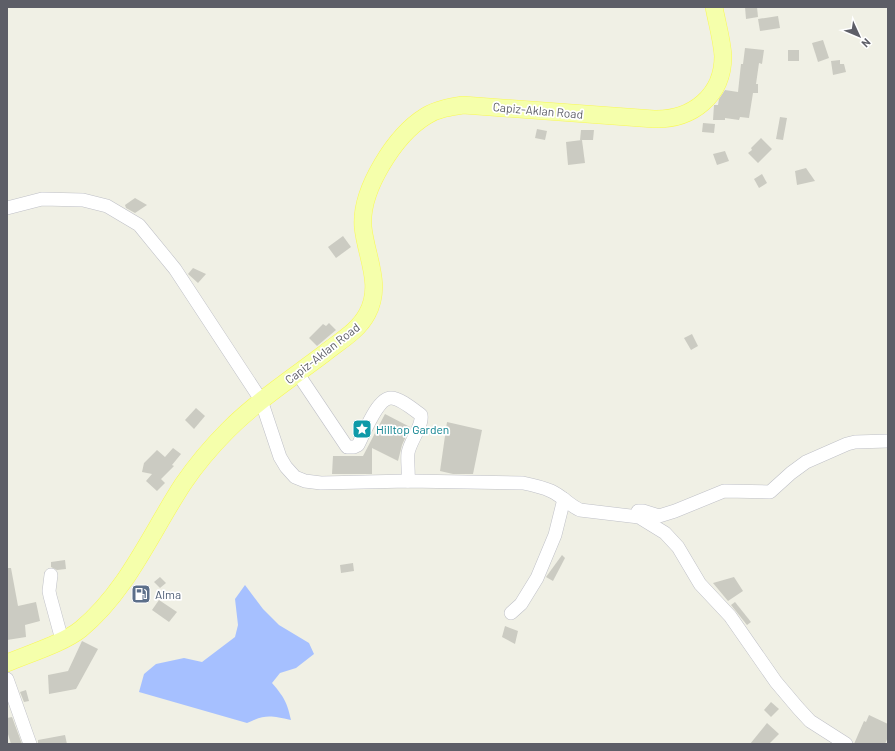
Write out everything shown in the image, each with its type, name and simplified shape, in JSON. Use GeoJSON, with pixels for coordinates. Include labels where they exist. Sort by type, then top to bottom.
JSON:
{"type":"FeatureCollection","features":[{"type":"Feature","properties":{"kind":"main road","name":"Capiz-Aklan Road"},"geometry":{"type":"LineString","coordinates":[[7,663],[62,640],[80,630],[103,608],[130,572],[184,483],[202,459],[228,429],[261,400],[298,374],[357,328],[368,313],[374,294],[375,283],[363,226],[365,205],[377,173],[385,158],[396,143],[418,122],[440,110],[463,105],[654,119],[666,119],[686,114],[698,107],[709,96],[721,71],[723,54],[714,7]]}},
{"type":"Feature","properties":{"kind":"street"},"geometry":{"type":"LineString","coordinates":[[7,208],[42,200],[83,200],[107,206],[139,225],[175,269],[261,400],[280,457],[295,477],[305,481],[321,483],[408,481],[523,483],[539,486],[552,491],[580,510],[639,517],[665,533],[678,547],[700,584],[730,616],[776,682],[798,708],[810,721],[846,744]]}},
{"type":"Feature","properties":{"kind":"street"},"geometry":{"type":"LineString","coordinates":[[298,374],[347,447],[354,447],[358,445],[374,413],[386,399],[393,398],[421,415],[420,422],[408,453],[408,481]]}},
{"type":"Feature","properties":{"kind":"street"},"geometry":{"type":"LineString","coordinates":[[625,515],[643,510],[658,516],[675,511],[724,491],[770,492],[806,462],[847,444],[855,442],[888,441]]}},
{"type":"Feature","properties":{"kind":"street"},"geometry":{"type":"LineString","coordinates":[[511,613],[521,604],[537,578],[555,535],[564,499]]}},
{"type":"Feature","properties":{"kind":"street"},"geometry":{"type":"LineString","coordinates":[[51,575],[49,591],[54,617],[62,640]]}},
{"type":"Feature","properties":{"kind":"street"},"geometry":{"type":"LineString","coordinates":[[7,679],[30,744]]}},
{"type":"Feature","properties":{"kind":"water"},"geometry":{"type":"Polygon","coordinates":[[[245,585],[263,609],[279,625],[309,643],[314,654],[296,668],[280,673],[272,683],[284,700],[291,720],[264,717],[247,723],[139,692],[144,674],[156,664],[184,658],[202,662],[235,637],[238,625],[235,599],[245,585]]]}},
{"type":"Feature","properties":{"kind":"building"},"geometry":{"type":"Polygon","coordinates":[[[745,7],[757,7],[758,17],[746,19],[745,7]]]}},
{"type":"Feature","properties":{"kind":"building"},"geometry":{"type":"Polygon","coordinates":[[[778,16],[780,28],[760,31],[758,19],[778,16]]]}},
{"type":"Feature","properties":{"kind":"building"},"geometry":{"type":"Polygon","coordinates":[[[823,40],[829,58],[818,62],[812,43],[823,40]]]}},
{"type":"Feature","properties":{"kind":"building"},"geometry":{"type":"Polygon","coordinates":[[[745,48],[764,50],[762,64],[759,63],[756,84],[758,84],[758,93],[753,93],[749,118],[740,117],[739,120],[725,118],[725,120],[713,120],[714,105],[718,105],[719,99],[725,90],[738,92],[741,64],[743,64],[745,48]]]}},
{"type":"Feature","properties":{"kind":"building"},"geometry":{"type":"Polygon","coordinates":[[[788,50],[799,50],[799,61],[788,61],[788,50]]]}},
{"type":"Feature","properties":{"kind":"building"},"geometry":{"type":"Polygon","coordinates":[[[840,60],[840,64],[844,64],[846,72],[833,75],[831,61],[840,60]]]}},
{"type":"Feature","properties":{"kind":"building"},"geometry":{"type":"Polygon","coordinates":[[[780,117],[787,118],[783,140],[776,139],[780,117]]]}},
{"type":"Feature","properties":{"kind":"building"},"geometry":{"type":"Polygon","coordinates":[[[703,123],[715,124],[714,133],[702,132],[703,123]]]}},
{"type":"Feature","properties":{"kind":"building"},"geometry":{"type":"Polygon","coordinates":[[[537,129],[547,131],[545,140],[535,138],[537,129]]]}},
{"type":"Feature","properties":{"kind":"building"},"geometry":{"type":"Polygon","coordinates":[[[581,130],[594,130],[593,140],[580,140],[581,130]]]}},
{"type":"Feature","properties":{"kind":"building"},"geometry":{"type":"Polygon","coordinates":[[[761,138],[772,149],[758,163],[748,153],[761,138]]]}},
{"type":"Feature","properties":{"kind":"building"},"geometry":{"type":"Polygon","coordinates":[[[582,140],[585,163],[568,165],[566,142],[582,140]]]}},
{"type":"Feature","properties":{"kind":"building"},"geometry":{"type":"Polygon","coordinates":[[[725,151],[729,161],[717,165],[713,154],[725,151]]]}},
{"type":"Feature","properties":{"kind":"building"},"geometry":{"type":"Polygon","coordinates":[[[806,168],[815,181],[797,185],[795,171],[806,168]]]}},
{"type":"Feature","properties":{"kind":"building"},"geometry":{"type":"Polygon","coordinates":[[[762,174],[767,183],[759,188],[754,179],[762,174]]]}},
{"type":"Feature","properties":{"kind":"building"},"geometry":{"type":"Polygon","coordinates":[[[135,198],[147,205],[135,213],[126,208],[125,205],[135,198]]]}},
{"type":"Feature","properties":{"kind":"building"},"geometry":{"type":"Polygon","coordinates":[[[343,236],[351,247],[336,258],[328,247],[343,236]]]}},
{"type":"Feature","properties":{"kind":"building"},"geometry":{"type":"Polygon","coordinates":[[[193,268],[206,274],[198,283],[188,274],[193,268]]]}},
{"type":"Feature","properties":{"kind":"building"},"geometry":{"type":"Polygon","coordinates":[[[329,323],[336,330],[317,346],[309,338],[323,324],[326,326],[329,323]]]}},
{"type":"Feature","properties":{"kind":"building"},"geometry":{"type":"Polygon","coordinates":[[[692,334],[698,346],[691,350],[684,338],[692,334]]]}},
{"type":"Feature","properties":{"kind":"building"},"geometry":{"type":"Polygon","coordinates":[[[196,408],[205,416],[194,429],[185,420],[196,408]]]}},
{"type":"Feature","properties":{"kind":"building"},"geometry":{"type":"Polygon","coordinates":[[[385,414],[410,427],[402,445],[398,461],[372,448],[372,474],[332,474],[333,456],[363,456],[385,414]]]}},
{"type":"Feature","properties":{"kind":"building"},"geometry":{"type":"Polygon","coordinates":[[[447,422],[482,430],[473,474],[453,474],[440,471],[447,422]]]}},
{"type":"Feature","properties":{"kind":"building"},"geometry":{"type":"Polygon","coordinates":[[[173,448],[181,454],[172,465],[174,466],[161,479],[165,483],[157,491],[146,481],[152,474],[142,472],[144,463],[157,450],[165,457],[173,448]]]}},
{"type":"Feature","properties":{"kind":"building"},"geometry":{"type":"Polygon","coordinates":[[[562,555],[565,558],[553,581],[546,577],[562,555]]]}},
{"type":"Feature","properties":{"kind":"building"},"geometry":{"type":"Polygon","coordinates":[[[65,560],[66,569],[57,570],[51,567],[51,562],[65,560]]]}},
{"type":"Feature","properties":{"kind":"building"},"geometry":{"type":"Polygon","coordinates":[[[353,563],[354,571],[341,573],[340,565],[353,563]]]}},
{"type":"Feature","properties":{"kind":"building"},"geometry":{"type":"Polygon","coordinates":[[[7,568],[11,568],[18,606],[36,602],[40,621],[25,625],[26,637],[7,640],[7,568]]]}},
{"type":"Feature","properties":{"kind":"building"},"geometry":{"type":"Polygon","coordinates":[[[160,577],[166,583],[160,588],[154,582],[160,577]]]}},
{"type":"Feature","properties":{"kind":"building"},"geometry":{"type":"Polygon","coordinates":[[[734,577],[743,591],[728,601],[713,583],[734,577]]]}},
{"type":"Feature","properties":{"kind":"building"},"geometry":{"type":"Polygon","coordinates":[[[159,600],[177,612],[169,622],[152,610],[159,600]]]}},
{"type":"Feature","properties":{"kind":"building"},"geometry":{"type":"Polygon","coordinates":[[[735,602],[751,622],[747,625],[731,605],[735,602]]]}},
{"type":"Feature","properties":{"kind":"building"},"geometry":{"type":"Polygon","coordinates":[[[505,626],[518,631],[515,644],[502,637],[505,626]]]}},
{"type":"Feature","properties":{"kind":"building"},"geometry":{"type":"Polygon","coordinates":[[[82,641],[98,649],[76,689],[49,694],[48,675],[68,671],[82,641]]]}},
{"type":"Feature","properties":{"kind":"building"},"geometry":{"type":"Polygon","coordinates":[[[26,690],[29,701],[24,702],[20,692],[26,690]]]}},
{"type":"Feature","properties":{"kind":"building"},"geometry":{"type":"Polygon","coordinates":[[[771,702],[779,709],[771,717],[764,710],[771,702]]]}},
{"type":"Feature","properties":{"kind":"building"},"geometry":{"type":"Polygon","coordinates":[[[869,715],[888,724],[888,737],[885,744],[854,744],[864,721],[866,722],[869,715]]]}},
{"type":"Feature","properties":{"kind":"building"},"geometry":{"type":"Polygon","coordinates":[[[12,717],[22,744],[11,744],[7,731],[7,718],[12,717]]]}},
{"type":"Feature","properties":{"kind":"building"},"geometry":{"type":"Polygon","coordinates":[[[767,723],[779,734],[769,744],[750,744],[767,723]]]}},
{"type":"Feature","properties":{"kind":"building"},"geometry":{"type":"Polygon","coordinates":[[[65,735],[67,744],[38,744],[38,740],[65,735]]]}},
{"type":"Feature","properties":{"kind":"place","name":"Hilltop Garden"},"geometry":{"type":"Point","coordinates":[362,429]}},
{"type":"Feature","properties":{"kind":"place","name":"Alma"},"geometry":{"type":"Point","coordinates":[141,594]}}]}
